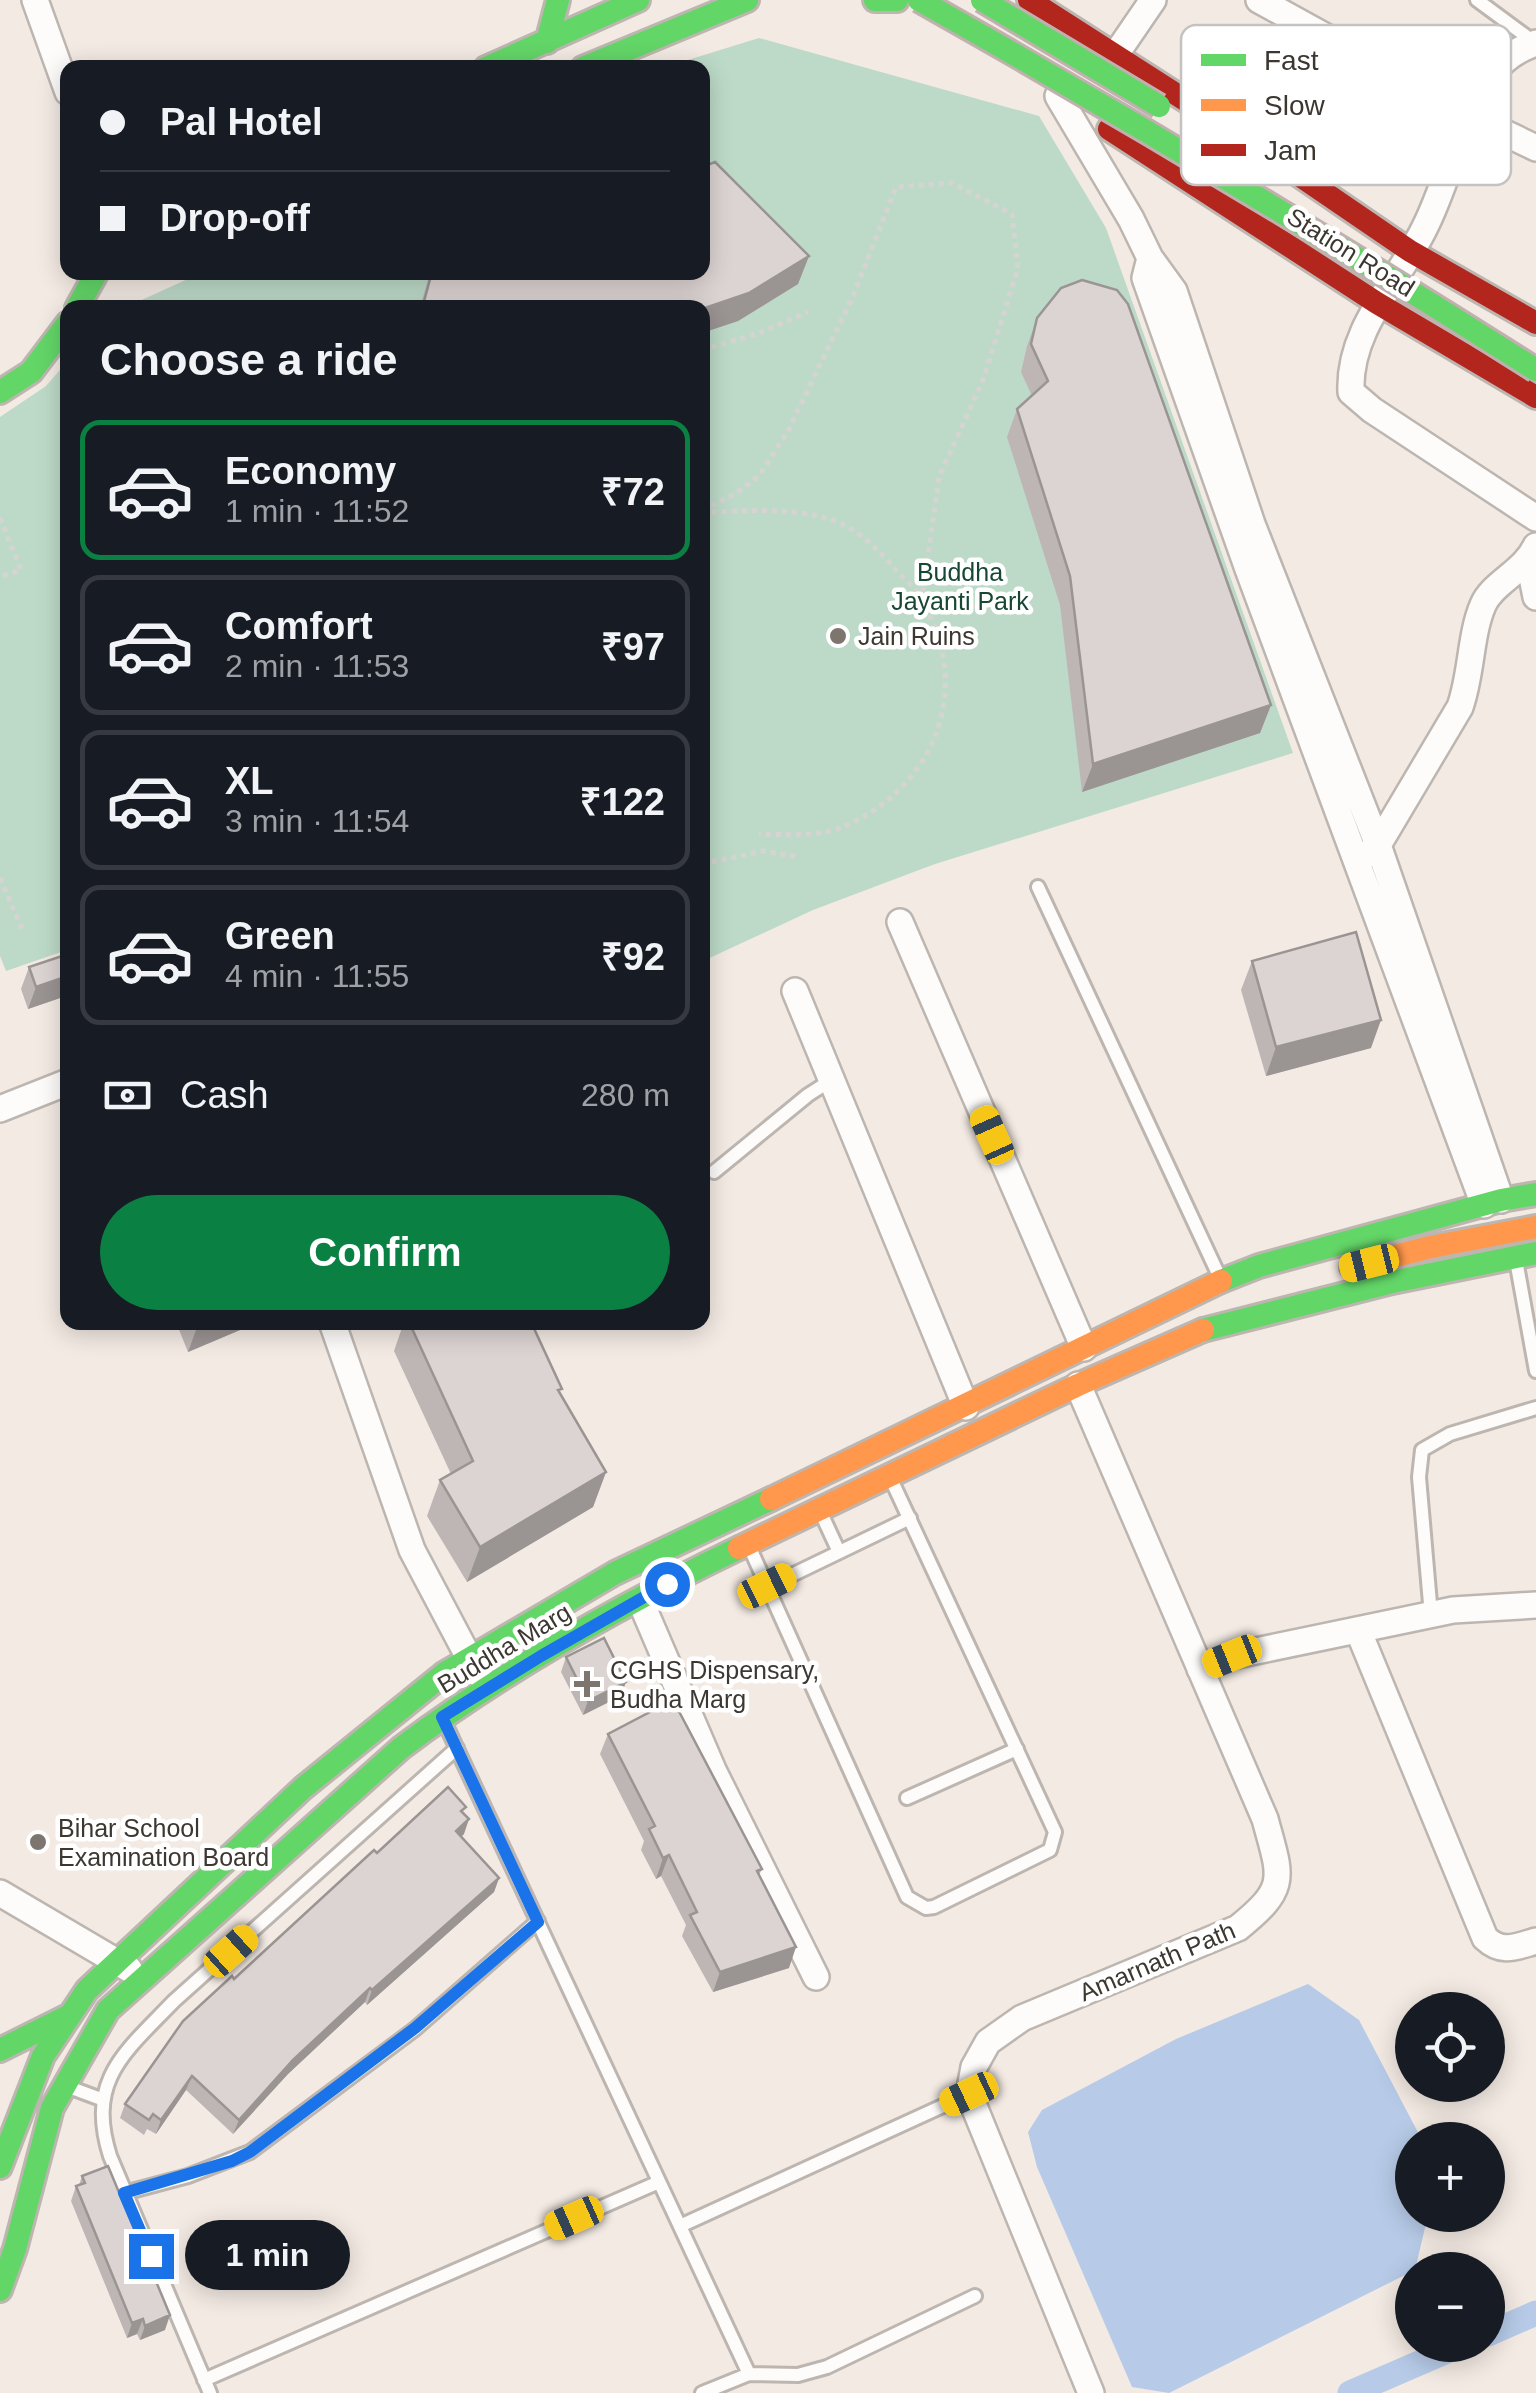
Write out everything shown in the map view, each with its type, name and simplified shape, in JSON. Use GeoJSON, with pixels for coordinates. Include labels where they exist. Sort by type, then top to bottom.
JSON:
{"type":"FeatureCollection","features":[{"type":"Feature","properties":{"kind":"main road"},"geometry":{"type":"LineString","coordinates":[[547,42],[558,0]]}},
{"type":"Feature","properties":{"kind":"main road"},"geometry":{"type":"LineString","coordinates":[[505,60],[638,0]]}},
{"type":"Feature","properties":{"kind":"main road"},"geometry":{"type":"LineString","coordinates":[[602,60],[747,0]]}},
{"type":"Feature","properties":{"kind":"main road"},"geometry":{"type":"LineString","coordinates":[[874,0],[896,0]]}},
{"type":"Feature","properties":{"kind":"main road"},"geometry":{"type":"LineString","coordinates":[[919,0],[1181,151]]}},
{"type":"Feature","properties":{"kind":"main road","name":"Station Road"},"geometry":{"type":"LineString","coordinates":[[952,0],[1058,96],[1181,176]]}},
{"type":"Feature","properties":{"kind":"main road"},"geometry":{"type":"LineString","coordinates":[[982,0],[1181,120]]}},
{"type":"Feature","properties":{"kind":"main road"},"geometry":{"type":"LineString","coordinates":[[1030,0],[1181,98]]}},
{"type":"Feature","properties":{"kind":"main road","name":"Station Road"},"geometry":{"type":"LineString","coordinates":[[1195,185],[1377,303],[1536,397]]}},
{"type":"Feature","properties":{"kind":"main road"},"geometry":{"type":"LineString","coordinates":[[1238,185],[1536,370]]}},
{"type":"Feature","properties":{"kind":"main road"},"geometry":{"type":"LineString","coordinates":[[1286,185],[1536,346]]}},
{"type":"Feature","properties":{"kind":"main road"},"geometry":{"type":"LineString","coordinates":[[1313,185],[1410,251],[1536,323]]}},
{"type":"Feature","properties":{"kind":"main road"},"geometry":{"type":"LineString","coordinates":[[0,392],[38,367],[60,335]]}},
{"type":"Feature","properties":{"kind":"main road"},"geometry":{"type":"LineString","coordinates":[[1211,1326],[1220,1290],[1259,1266],[1493,1202],[1536,1194]]}},
{"type":"Feature","properties":{"kind":"main road"},"geometry":{"type":"LineString","coordinates":[[1325,1274],[1430,1248],[1536,1228]]}},
{"type":"Feature","properties":{"kind":"main road","name":"Buddha Marg"},"geometry":{"type":"LineString","coordinates":[[0,2290],[15,2249],[52,2108],[108,2010],[401,1748],[442,1717],[640,1600],[747,1543],[1211,1326],[1526,1254]]}},
{"type":"Feature","properties":{"kind":"main road"},"geometry":{"type":"LineString","coordinates":[[1220,1290],[1261,1290]]}},
{"type":"Feature","properties":{"kind":"main road","name":"Buddha Marg"},"geometry":{"type":"LineString","coordinates":[[0,2167],[26,2093],[66,2016],[87,1990],[304,1788],[415,1695],[469,1658],[615,1573],[1084,1348],[1220,1290]]}},
{"type":"Feature","properties":{"kind":"main road"},"geometry":{"type":"LineString","coordinates":[[0,2050],[66,2016]]}},
{"type":"Feature","properties":{"kind":"street"},"geometry":{"type":"LineString","coordinates":[[34,0],[60,70]]}},
{"type":"Feature","properties":{"kind":"street"},"geometry":{"type":"LineString","coordinates":[[1114,56],[1153,0]]}},
{"type":"Feature","properties":{"kind":"street"},"geometry":{"type":"LineString","coordinates":[[1259,0],[1304,25]]}},
{"type":"Feature","properties":{"kind":"street"},"geometry":{"type":"LineString","coordinates":[[1511,55],[1536,43]]}},
{"type":"Feature","properties":{"kind":"street"},"geometry":{"type":"LineString","coordinates":[[1058,96],[1150,258],[1174,291],[1358,864],[1493,1202]]}},
{"type":"Feature","properties":{"kind":"street"},"geometry":{"type":"LineString","coordinates":[[1511,136],[1536,148]]}},
{"type":"Feature","properties":{"kind":"street"},"geometry":{"type":"LineString","coordinates":[[1442,185],[1430,217],[1377,303],[1350,368],[1350,392],[1536,518]]}},
{"type":"Feature","properties":{"kind":"street"},"geometry":{"type":"LineString","coordinates":[[1358,864],[1378,845],[1460,706],[1468,686],[1476,626],[1484,600],[1532,554]]}},
{"type":"Feature","properties":{"kind":"street"},"geometry":{"type":"LineString","coordinates":[[1532,554],[1536,597]]}},
{"type":"Feature","properties":{"kind":"street"},"geometry":{"type":"LineString","coordinates":[[1293,660],[1378,845],[1493,1202]]}},
{"type":"Feature","properties":{"kind":"street"},"geometry":{"type":"LineString","coordinates":[[900,922],[1084,1348]]}},
{"type":"Feature","properties":{"kind":"street"},"geometry":{"type":"LineString","coordinates":[[795,991],[966,1407]]}},
{"type":"Feature","properties":{"kind":"street"},"geometry":{"type":"LineString","coordinates":[[0,1109],[60,1085]]}},
{"type":"Feature","properties":{"kind":"street"},"geometry":{"type":"LineString","coordinates":[[335,1330],[412,1550],[486,1689]]}},
{"type":"Feature","properties":{"kind":"street","name":"Amarnath Path"},"geometry":{"type":"LineString","coordinates":[[969,2094],[974,2066],[988,2042],[1022,2018],[1238,1928],[1260,1910],[1278,1887],[1278,1865],[1266,1819],[1078,1385]]}},
{"type":"Feature","properties":{"kind":"street"},"geometry":{"type":"LineString","coordinates":[[640,1600],[713,1770],[816,1977]]}},
{"type":"Feature","properties":{"kind":"street"},"geometry":{"type":"LineString","coordinates":[[1200,1669],[1232,1656],[1430,1615],[1536,1605]]}},
{"type":"Feature","properties":{"kind":"street"},"geometry":{"type":"LineString","coordinates":[[1358,1630],[1485,1938],[1495,1948],[1506,1950],[1536,1942]]}},
{"type":"Feature","properties":{"kind":"street"},"geometry":{"type":"LineString","coordinates":[[0,1893],[142,1976]]}},
{"type":"Feature","properties":{"kind":"street"},"geometry":{"type":"LineString","coordinates":[[969,2094],[1091,2393]]}},
{"type":"Feature","properties":{"kind":"lane"},"geometry":{"type":"LineString","coordinates":[[1477,0],[1536,43]]}},
{"type":"Feature","properties":{"kind":"lane"},"geometry":{"type":"LineString","coordinates":[[1038,887],[1220,1290]]}},
{"type":"Feature","properties":{"kind":"lane"},"geometry":{"type":"LineString","coordinates":[[714,1172],[833,1079]]}},
{"type":"Feature","properties":{"kind":"lane"},"geometry":{"type":"LineString","coordinates":[[1526,1254],[1536,1370]]}},
{"type":"Feature","properties":{"kind":"lane"},"geometry":{"type":"LineString","coordinates":[[1430,1615],[1418,1477],[1422,1450],[1450,1434],[1536,1408]]}},
{"type":"Feature","properties":{"kind":"lane"},"geometry":{"type":"LineString","coordinates":[[747,1543],[907,1897],[916,1904],[934,1907],[1050,1850],[1055,1832],[889,1474]]}},
{"type":"Feature","properties":{"kind":"lane"},"geometry":{"type":"LineString","coordinates":[[819,1508],[839,1552]]}},
{"type":"Feature","properties":{"kind":"lane"},"geometry":{"type":"LineString","coordinates":[[767,1586],[910,1518]]}},
{"type":"Feature","properties":{"kind":"lane"},"geometry":{"type":"LineString","coordinates":[[442,1717],[749,2374]]}},
{"type":"Feature","properties":{"kind":"lane"},"geometry":{"type":"LineString","coordinates":[[457,1748],[174,2002],[120,2061],[101,2099],[101,2128],[124,2193],[207,2387],[659,2182]]}},
{"type":"Feature","properties":{"kind":"lane"},"geometry":{"type":"LineString","coordinates":[[906,1798],[1017,1749]]}},
{"type":"Feature","properties":{"kind":"lane"},"geometry":{"type":"LineString","coordinates":[[124,2193],[250,2152],[415,2028],[538,1922]]}},
{"type":"Feature","properties":{"kind":"lane"},"geometry":{"type":"LineString","coordinates":[[64,2085],[101,2099]]}},
{"type":"Feature","properties":{"kind":"lane"},"geometry":{"type":"LineString","coordinates":[[680,2226],[969,2094]]}},
{"type":"Feature","properties":{"kind":"lane"},"geometry":{"type":"LineString","coordinates":[[702,2393],[749,2374],[798,2376],[827,2367],[975,2296]]}},
{"type":"Feature","properties":{"kind":"path"},"geometry":{"type":"LineString","coordinates":[[710,507],[759,476],[788,431],[854,296],[896,187],[952,184],[1012,214],[1018,268],[984,380],[939,478],[922,598]]}},
{"type":"Feature","properties":{"kind":"path"},"geometry":{"type":"LineString","coordinates":[[710,348],[759,333],[808,312]]}},
{"type":"Feature","properties":{"kind":"path"},"geometry":{"type":"LineString","coordinates":[[710,511],[782,510],[844,524],[879,550],[922,598],[940,642],[947,695],[935,739],[900,794],[840,829],[759,834]]}},
{"type":"Feature","properties":{"kind":"path"},"geometry":{"type":"LineString","coordinates":[[0,518],[21,570],[0,577]]}},
{"type":"Feature","properties":{"kind":"path"},"geometry":{"type":"LineString","coordinates":[[922,598],[1014,611]]}},
{"type":"Feature","properties":{"kind":"path"},"geometry":{"type":"LineString","coordinates":[[710,862],[763,852],[799,857]]}},
{"type":"Feature","properties":{"kind":"path"},"geometry":{"type":"LineString","coordinates":[[0,878],[24,934]]}},
{"type":"Feature","properties":{"kind":"green space","name":"Buddha Jayanti Park"},"geometry":{"type":"Polygon","coordinates":[[[759,38],[1039,116],[1106,228],[1293,753],[935,864],[813,910],[710,958],[710,300],[142,300],[186,280],[710,280],[710,60],[688,60],[759,38]]]}},
{"type":"Feature","properties":{"kind":"green space"},"geometry":{"type":"Polygon","coordinates":[[[60,370],[60,952],[6,971],[0,956],[0,417],[46,386],[60,370]]]}},
{"type":"Feature","properties":{"kind":"water"},"geometry":{"type":"Polygon","coordinates":[[[1308,1984],[1359,2020],[1395,2089],[1395,2102],[1402,2102],[1413,2122],[1395,2122],[1395,2232],[1424,2232],[1419,2252],[1395,2252],[1395,2280],[1169,2393],[1132,2387],[1037,2167],[1028,2132],[1042,2110],[1176,2039],[1308,1984]]]}},
{"type":"Feature","properties":{"kind":"building"},"geometry":{"type":"Polygon","coordinates":[[[715,162],[809,256],[749,293],[710,306],[710,300],[424,300],[430,280],[710,280],[710,164],[715,162]]]}},
{"type":"Feature","properties":{"kind":"building"},"geometry":{"type":"Polygon","coordinates":[[[1082,280],[1117,290],[1128,304],[1271,705],[1093,764],[1070,576],[1017,409],[1048,381],[1031,344],[1037,318],[1061,288],[1082,280]]]}},
{"type":"Feature","properties":{"kind":"building"},"geometry":{"type":"Polygon","coordinates":[[[1356,932],[1381,1020],[1276,1047],[1252,961],[1356,932]]]}},
{"type":"Feature","properties":{"kind":"building"},"geometry":{"type":"Polygon","coordinates":[[[60,957],[60,979],[36,987],[29,967],[60,957]]]}},
{"type":"Feature","properties":{"kind":"building"},"geometry":{"type":"Polygon","coordinates":[[[413,1330],[535,1330],[562,1389],[558,1390],[606,1472],[480,1547],[440,1480],[473,1461],[413,1330]]]}},
{"type":"Feature","properties":{"kind":"building"},"geometry":{"type":"Polygon","coordinates":[[[604,1638],[626,1682],[588,1701],[566,1657],[604,1638]]]}},
{"type":"Feature","properties":{"kind":"building"},"geometry":{"type":"Polygon","coordinates":[[[673,1700],[762,1869],[757,1871],[796,1947],[720,1972],[690,1915],[697,1912],[669,1855],[663,1858],[649,1829],[655,1826],[608,1734],[673,1700]]]}},
{"type":"Feature","properties":{"kind":"building"},"geometry":{"type":"Polygon","coordinates":[[[448,1787],[466,1807],[461,1811],[469,1819],[456,1831],[499,1878],[370,1988],[293,2060],[239,2120],[192,2076],[161,2120],[153,2114],[149,2120],[125,2104],[183,2021],[448,1787]]]}},
{"type":"Feature","properties":{"kind":"building"},"geometry":{"type":"Polygon","coordinates":[[[108,2166],[170,2315],[145,2326],[143,2319],[132,2323],[76,2186],[85,2183],[82,2176],[108,2166]]]}},
{"type":"Feature","properties":{"kind":"waterway"},"geometry":{"type":"LineString","coordinates":[[1505,2327],[1536,2313]]}},
{"type":"Feature","properties":{"kind":"waterway"},"geometry":{"type":"LineString","coordinates":[[1350,2393],[1422,2362]]}},
{"type":"Feature","properties":{"kind":"traffic: fast"},"geometry":{"type":"LineString","coordinates":[[547,42],[558,0]]}},
{"type":"Feature","properties":{"kind":"traffic: fast"},"geometry":{"type":"LineString","coordinates":[[504,60],[638,0]]}},
{"type":"Feature","properties":{"kind":"traffic: fast"},"geometry":{"type":"LineString","coordinates":[[602,60],[747,0]]}},
{"type":"Feature","properties":{"kind":"traffic: fast"},"geometry":{"type":"LineString","coordinates":[[875,0],[897,0]]}},
{"type":"Feature","properties":{"kind":"traffic: fast"},"geometry":{"type":"LineString","coordinates":[[919,0],[1181,152]]}},
{"type":"Feature","properties":{"kind":"traffic: fast"},"geometry":{"type":"LineString","coordinates":[[982,0],[1159,106]]}},
{"type":"Feature","properties":{"kind":"traffic: fast"},"geometry":{"type":"LineString","coordinates":[[1237,185],[1536,370]]}},
{"type":"Feature","properties":{"kind":"traffic: fast"},"geometry":{"type":"LineString","coordinates":[[81,300],[93,280]]}},
{"type":"Feature","properties":{"kind":"traffic: fast"},"geometry":{"type":"LineString","coordinates":[[0,392],[31,372],[60,334]]}},
{"type":"Feature","properties":{"kind":"traffic: fast"},"geometry":{"type":"LineString","coordinates":[[1221,1281],[1259,1266],[1536,1194]]}},
{"type":"Feature","properties":{"kind":"traffic: fast"},"geometry":{"type":"LineString","coordinates":[[1203,1330],[1392,1282],[1536,1253]]}},
{"type":"Feature","properties":{"kind":"traffic: fast"},"geometry":{"type":"LineString","coordinates":[[0,2167],[43,2056],[87,1990],[303,1788],[445,1673],[615,1573],[771,1499]]}},
{"type":"Feature","properties":{"kind":"traffic: fast"},"geometry":{"type":"LineString","coordinates":[[0,2290],[15,2249],[52,2108],[108,2010],[401,1748],[480,1692],[565,1640],[739,1548]]}},
{"type":"Feature","properties":{"kind":"traffic: fast"},"geometry":{"type":"LineString","coordinates":[[0,2050],[66,2017]]}},
{"type":"Feature","properties":{"kind":"traffic: slow"},"geometry":{"type":"LineString","coordinates":[[1352,1267],[1536,1227]]}},
{"type":"Feature","properties":{"kind":"traffic: slow"},"geometry":{"type":"LineString","coordinates":[[771,1499],[1221,1281]]}},
{"type":"Feature","properties":{"kind":"traffic: slow"},"geometry":{"type":"LineString","coordinates":[[739,1548],[1078,1385],[1203,1330]]}},
{"type":"Feature","properties":{"kind":"traffic: jam"},"geometry":{"type":"LineString","coordinates":[[1029,0],[1181,97]]}},
{"type":"Feature","properties":{"kind":"traffic: jam"},"geometry":{"type":"LineString","coordinates":[[1109,129],[1181,176]]}},
{"type":"Feature","properties":{"kind":"traffic: jam"},"geometry":{"type":"LineString","coordinates":[[1195,185],[1377,303],[1536,397]]}},
{"type":"Feature","properties":{"kind":"traffic: jam"},"geometry":{"type":"LineString","coordinates":[[1313,185],[1410,251],[1536,323]]}},
{"type":"Feature","properties":{"kind":"place","name":"Jain Ruins"},"geometry":{"type":"Point","coordinates":[838,636]}},
{"type":"Feature","properties":{"kind":"place","name":"CGHS Dispensary, Budha Marg"},"geometry":{"type":"Point","coordinates":[587,1684]}},
{"type":"Feature","properties":{"kind":"place","name":"Bihar School Examination Board"},"geometry":{"type":"Point","coordinates":[38,1842]}},
{"type":"Feature","properties":{"kind":"route"},"geometry":{"type":"LineString","coordinates":[[151,2256],[124,2193],[188,2176],[250,2152],[415,2028],[538,1922],[442,1717],[667,1584]]}}]}
